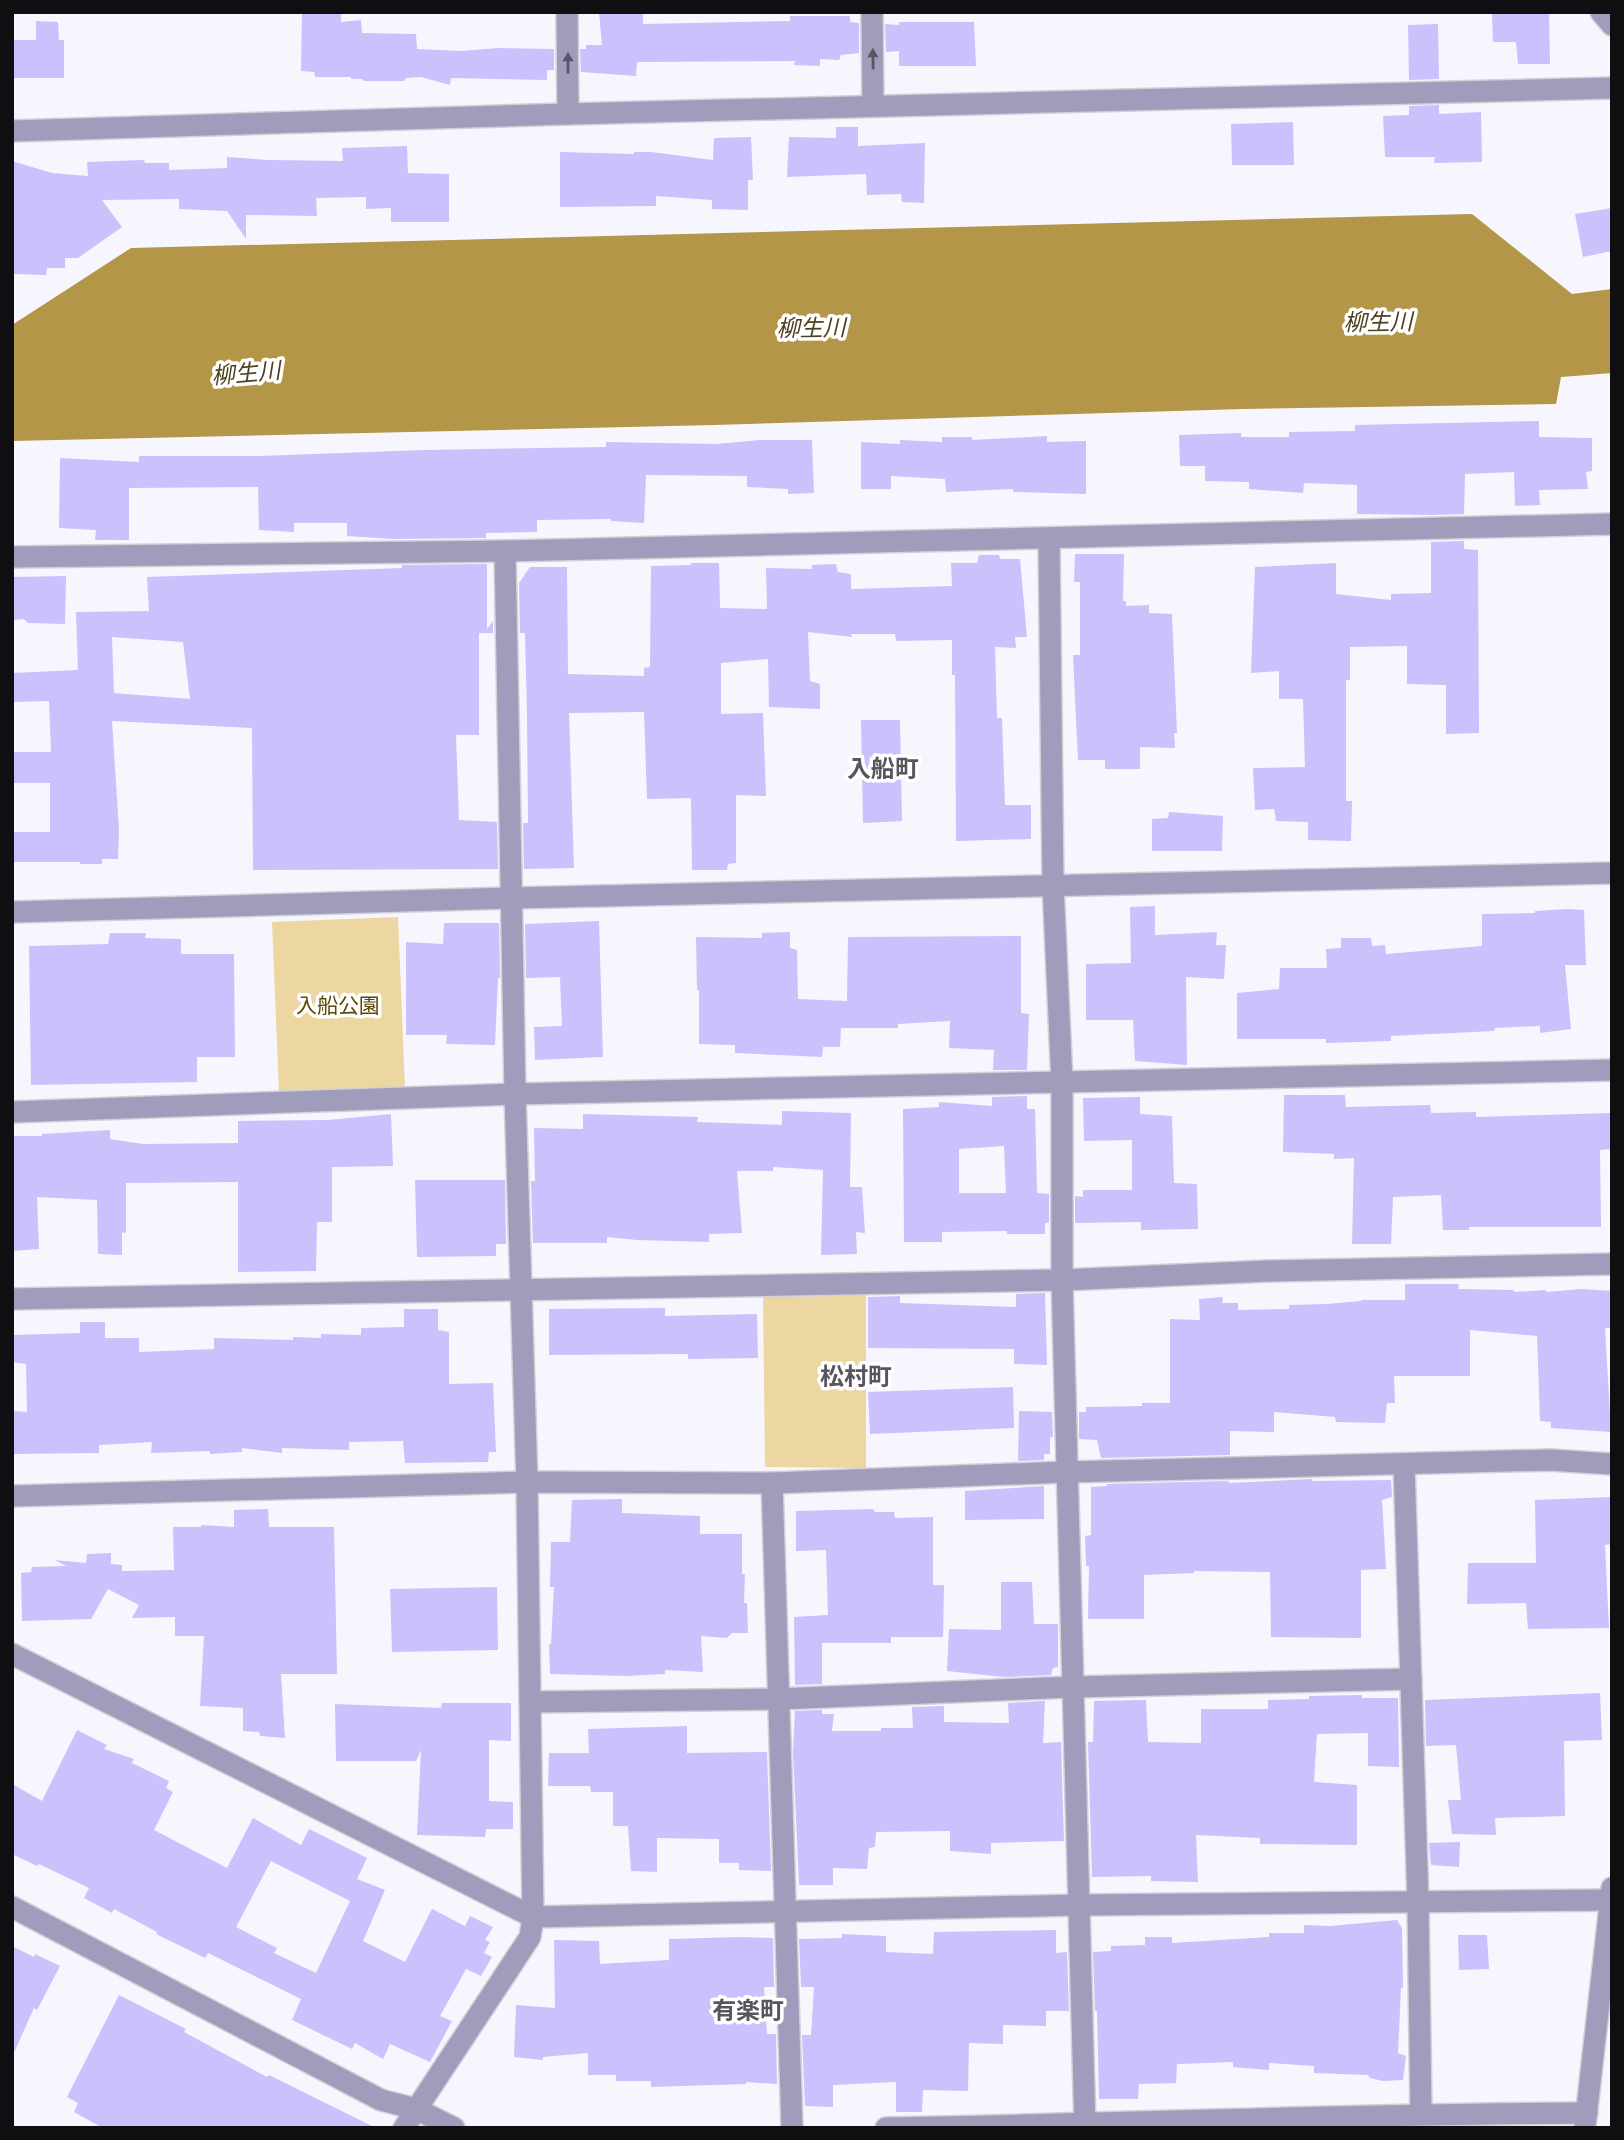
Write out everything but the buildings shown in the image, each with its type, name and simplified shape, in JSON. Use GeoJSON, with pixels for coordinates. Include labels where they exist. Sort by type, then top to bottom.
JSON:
{"type":"FeatureCollection","features":[{"type":"Feature","properties":{"kind":"street"},"geometry":{"type":"LineString","coordinates":[[567,12],[568,114]]}},
{"type":"Feature","properties":{"kind":"street"},"geometry":{"type":"LineString","coordinates":[[872,12],[873,106]]}},
{"type":"Feature","properties":{"kind":"street"},"geometry":{"type":"LineString","coordinates":[[1601,12],[1612,25]]}},
{"type":"Feature","properties":{"kind":"street"},"geometry":{"type":"LineString","coordinates":[[12,131],[1612,88]]}},
{"type":"Feature","properties":{"kind":"street"},"geometry":{"type":"LineString","coordinates":[[12,557],[505,551],[1612,524]]}},
{"type":"Feature","properties":{"kind":"street"},"geometry":{"type":"LineString","coordinates":[[1049,538],[1053,885],[1062,1082],[1062,1280],[1085,2126]]}},
{"type":"Feature","properties":{"kind":"street"},"geometry":{"type":"LineString","coordinates":[[404,2128],[530,1937],[533,1917],[527,1482],[515,1094],[505,551]]}},
{"type":"Feature","properties":{"kind":"street"},"geometry":{"type":"LineString","coordinates":[[12,912],[1612,873]]}},
{"type":"Feature","properties":{"kind":"street"},"geometry":{"type":"LineString","coordinates":[[12,1112],[515,1094],[1612,1070]]}},
{"type":"Feature","properties":{"kind":"street"},"geometry":{"type":"LineString","coordinates":[[12,1299],[1062,1280],[1268,1271],[1612,1264]]}},
{"type":"Feature","properties":{"kind":"street"},"geometry":{"type":"LineString","coordinates":[[12,1496],[527,1482],[772,1483],[1067,1472],[1549,1460],[1612,1464]]}},
{"type":"Feature","properties":{"kind":"street"},"geometry":{"type":"LineString","coordinates":[[1404,1464],[1418,1902],[1421,2114]]}},
{"type":"Feature","properties":{"kind":"street"},"geometry":{"type":"LineString","coordinates":[[772,1483],[792,2128]]}},
{"type":"Feature","properties":{"kind":"street"},"geometry":{"type":"LineString","coordinates":[[12,1654],[533,1917],[1079,1905],[1418,1902],[1611,1896],[1586,2120],[1421,2114],[1085,2126],[886,2128]]}},
{"type":"Feature","properties":{"kind":"street"},"geometry":{"type":"LineString","coordinates":[[530,1702],[777,1699],[1073,1687],[1411,1679]]}},
{"type":"Feature","properties":{"kind":"street"},"geometry":{"type":"LineString","coordinates":[[12,1907],[381,2100],[416,2109],[454,2128]]}},
{"type":"Feature","properties":{"kind":"green space","name":"入船公園"},"geometry":{"type":"Polygon","coordinates":[[[398,917],[405,1088],[279,1093],[272,922],[398,917]]]}},
{"type":"Feature","properties":{"kind":"green space"},"geometry":{"type":"Polygon","coordinates":[[[866,1293],[866,1468],[765,1467],[763,1295],[866,1293]]]}},
{"type":"Feature","properties":{"kind":"water","name":"柳生川"},"geometry":{"type":"Polygon","coordinates":[[[1472,214],[1572,294],[1612,289],[1612,373],[1561,377],[1556,404],[1243,409],[714,425],[12,441],[12,325],[131,248],[1472,214]]]}},
{"type":"Feature","properties":{"kind":"district","name":"入船町"},"geometry":{"type":"Point","coordinates":[883,768]}},
{"type":"Feature","properties":{"kind":"district","name":"松村町"},"geometry":{"type":"Point","coordinates":[856,1376]}},
{"type":"Feature","properties":{"kind":"district","name":"有楽町"},"geometry":{"type":"Point","coordinates":[748,2010]}}]}
